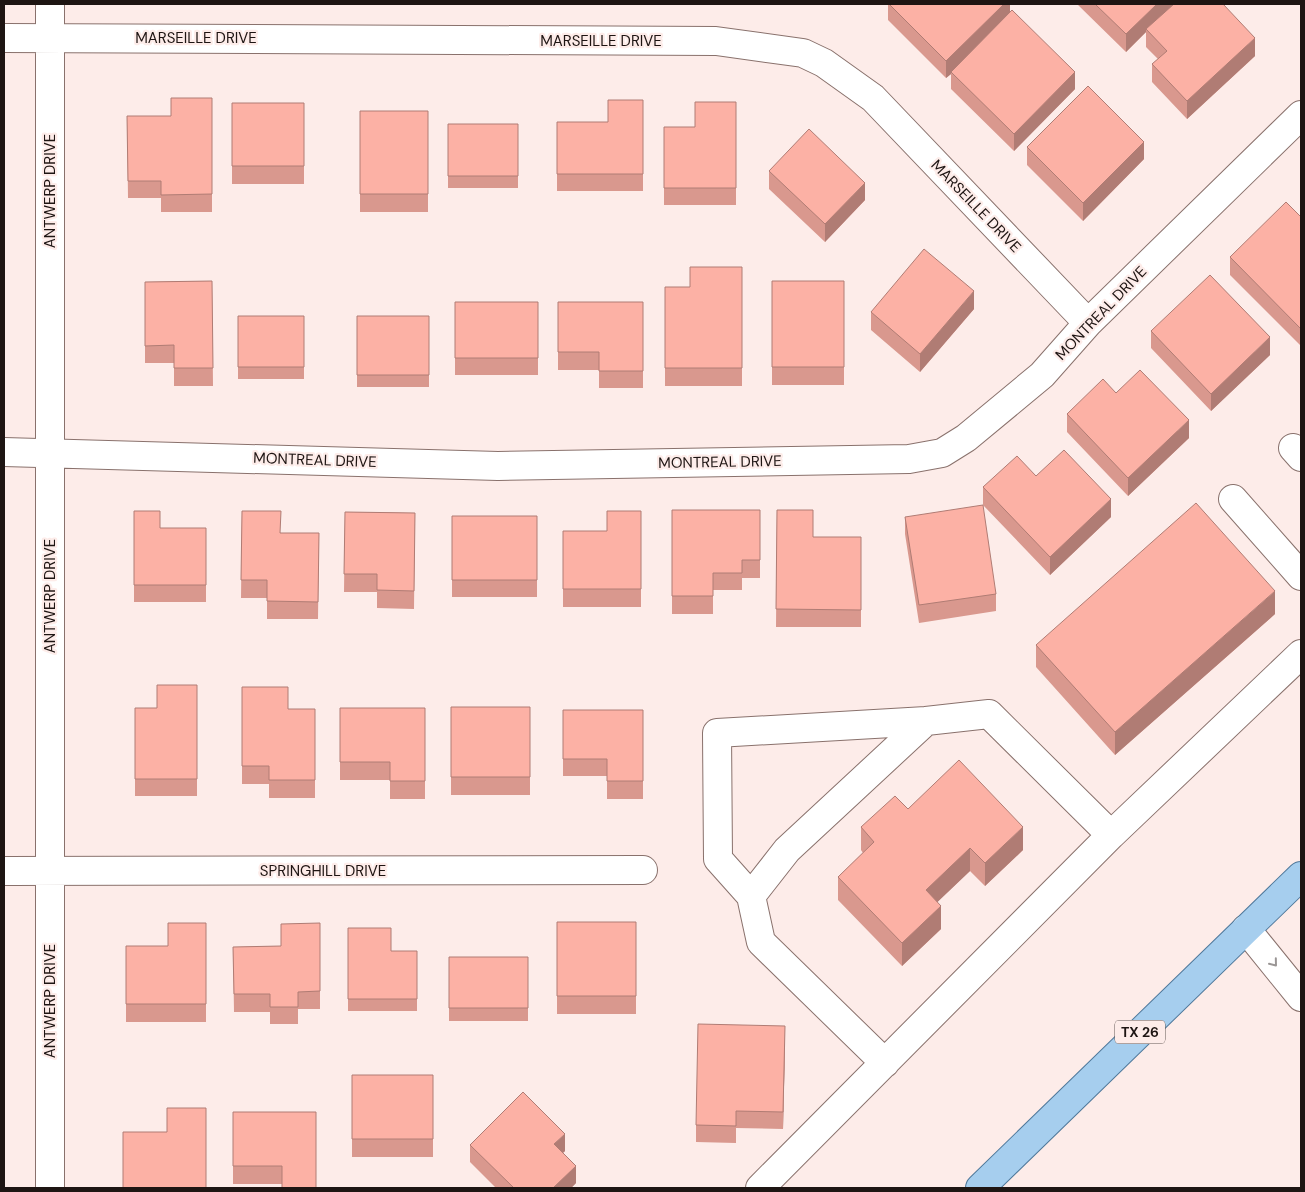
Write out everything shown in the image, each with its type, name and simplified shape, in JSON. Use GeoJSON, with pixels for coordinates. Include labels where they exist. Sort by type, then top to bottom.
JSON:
{"type":"FeatureCollection","features":[{"type":"Feature","properties":{"kind":"main road","name":"TX 26"},"geometry":{"type":"LineString","coordinates":[[980,1188],[1246,929],[1300,880]]}},
{"type":"Feature","properties":{"kind":"street","name":"ANTWERP DRIVE"},"geometry":{"type":"LineString","coordinates":[[50,4],[50,1188]]}},
{"type":"Feature","properties":{"kind":"street","name":"MARSEILLE DRIVE"},"geometry":{"type":"LineString","coordinates":[[4,38],[716,41],[803,53],[824,63],[873,98],[1088,323]]}},
{"type":"Feature","properties":{"kind":"street","name":"MONTREAL DRIVE"},"geometry":{"type":"LineString","coordinates":[[4,452],[498,466],[909,459],[942,453],[966,438],[1042,375],[1088,323],[1301,115]]}},
{"type":"Feature","properties":{"kind":"street"},"geometry":{"type":"LineString","coordinates":[[1233,499],[1301,576]]}},
{"type":"Feature","properties":{"kind":"street"},"geometry":{"type":"LineString","coordinates":[[760,1188],[1111,835],[1301,654]]}},
{"type":"Feature","properties":{"kind":"street"},"geometry":{"type":"LineString","coordinates":[[885,1063],[761,942],[751,896],[718,860],[717,733],[926,721],[989,714],[1111,835]]}},
{"type":"Feature","properties":{"kind":"street"},"geometry":{"type":"LineString","coordinates":[[751,896],[787,850],[926,721]]}},
{"type":"Feature","properties":{"kind":"street","name":"SPRINGHILL DRIVE"},"geometry":{"type":"LineString","coordinates":[[4,872],[643,870]]}},
{"type":"Feature","properties":{"kind":"street"},"geometry":{"type":"LineString","coordinates":[[1246,929],[1301,997]]}},
{"type":"Feature","properties":{"kind":"building"},"geometry":{"type":"Polygon","coordinates":[[[889,4],[1004,4],[946,61],[889,4]]]}},
{"type":"Feature","properties":{"kind":"building"},"geometry":{"type":"Polygon","coordinates":[[[1095,4],[1157,4],[1126,34],[1095,4]]]}},
{"type":"Feature","properties":{"kind":"building"},"geometry":{"type":"Polygon","coordinates":[[[1174,4],[1223,4],[1255,38],[1187,101],[1152,64],[1167,51],[1146,29],[1174,4]]]}},
{"type":"Feature","properties":{"kind":"building"},"geometry":{"type":"Polygon","coordinates":[[[1012,10],[1075,72],[1014,134],[951,72],[1012,10]]]}},
{"type":"Feature","properties":{"kind":"building"},"geometry":{"type":"Polygon","coordinates":[[[1088,86],[1144,142],[1083,203],[1027,147],[1088,86]]]}},
{"type":"Feature","properties":{"kind":"building"},"geometry":{"type":"Polygon","coordinates":[[[171,98],[212,98],[212,194],[161,195],[161,181],[128,181],[127,116],[171,116],[171,98]]]}},
{"type":"Feature","properties":{"kind":"building"},"geometry":{"type":"Polygon","coordinates":[[[608,100],[643,100],[643,174],[557,174],[557,122],[608,122],[608,100]]]}},
{"type":"Feature","properties":{"kind":"building"},"geometry":{"type":"Polygon","coordinates":[[[695,102],[736,102],[736,188],[664,188],[664,127],[695,127],[695,102]]]}},
{"type":"Feature","properties":{"kind":"building"},"geometry":{"type":"Polygon","coordinates":[[[232,103],[304,103],[304,166],[232,166],[232,103]]]}},
{"type":"Feature","properties":{"kind":"building"},"geometry":{"type":"Polygon","coordinates":[[[360,111],[428,111],[428,194],[360,194],[360,111]]]}},
{"type":"Feature","properties":{"kind":"building"},"geometry":{"type":"Polygon","coordinates":[[[448,124],[518,124],[518,176],[448,176],[448,124]]]}},
{"type":"Feature","properties":{"kind":"building"},"geometry":{"type":"Polygon","coordinates":[[[809,129],[865,183],[825,224],[769,171],[809,129]]]}},
{"type":"Feature","properties":{"kind":"building"},"geometry":{"type":"Polygon","coordinates":[[[1286,202],[1301,217],[1301,329],[1230,257],[1286,202]]]}},
{"type":"Feature","properties":{"kind":"building"},"geometry":{"type":"Polygon","coordinates":[[[924,249],[974,291],[920,354],[871,312],[924,249]]]}},
{"type":"Feature","properties":{"kind":"building"},"geometry":{"type":"Polygon","coordinates":[[[690,267],[742,267],[742,368],[665,368],[665,287],[690,287],[690,267]]]}},
{"type":"Feature","properties":{"kind":"building"},"geometry":{"type":"Polygon","coordinates":[[[1210,275],[1270,337],[1211,394],[1151,331],[1210,275]]]}},
{"type":"Feature","properties":{"kind":"building"},"geometry":{"type":"Polygon","coordinates":[[[212,281],[213,368],[174,368],[174,345],[145,346],[145,282],[212,281]]]}},
{"type":"Feature","properties":{"kind":"building"},"geometry":{"type":"Polygon","coordinates":[[[772,281],[844,281],[844,367],[772,367],[772,281]]]}},
{"type":"Feature","properties":{"kind":"building"},"geometry":{"type":"Polygon","coordinates":[[[455,302],[538,302],[538,358],[455,358],[455,302]]]}},
{"type":"Feature","properties":{"kind":"building"},"geometry":{"type":"Polygon","coordinates":[[[558,302],[643,302],[643,371],[599,371],[599,352],[558,352],[558,302]]]}},
{"type":"Feature","properties":{"kind":"building"},"geometry":{"type":"Polygon","coordinates":[[[238,316],[304,316],[304,367],[238,367],[238,316]]]}},
{"type":"Feature","properties":{"kind":"building"},"geometry":{"type":"Polygon","coordinates":[[[357,316],[429,316],[429,375],[357,375],[357,316]]]}},
{"type":"Feature","properties":{"kind":"building"},"geometry":{"type":"Polygon","coordinates":[[[1140,370],[1189,420],[1128,478],[1067,414],[1103,379],[1116,393],[1140,370]]]}},
{"type":"Feature","properties":{"kind":"building"},"geometry":{"type":"Polygon","coordinates":[[[1064,450],[1111,499],[1050,557],[983,487],[1017,456],[1036,476],[1064,450]]]}},
{"type":"Feature","properties":{"kind":"building"},"geometry":{"type":"Polygon","coordinates":[[[1196,503],[1275,591],[1115,732],[1036,645],[1196,503]]]}},
{"type":"Feature","properties":{"kind":"building"},"geometry":{"type":"Polygon","coordinates":[[[983,505],[996,594],[919,605],[905,517],[983,505]]]}},
{"type":"Feature","properties":{"kind":"building"},"geometry":{"type":"Polygon","coordinates":[[[672,510],[760,510],[760,560],[742,560],[742,573],[713,573],[713,596],[672,596],[672,510]]]}},
{"type":"Feature","properties":{"kind":"building"},"geometry":{"type":"Polygon","coordinates":[[[777,510],[813,510],[813,537],[861,537],[861,610],[776,609],[777,510]]]}},
{"type":"Feature","properties":{"kind":"building"},"geometry":{"type":"Polygon","coordinates":[[[134,511],[160,511],[160,528],[206,528],[206,585],[134,585],[134,511]]]}},
{"type":"Feature","properties":{"kind":"building"},"geometry":{"type":"Polygon","coordinates":[[[242,511],[281,511],[280,533],[319,533],[318,602],[267,601],[267,580],[241,580],[242,511]]]}},
{"type":"Feature","properties":{"kind":"building"},"geometry":{"type":"Polygon","coordinates":[[[607,511],[641,511],[641,589],[563,589],[563,531],[607,531],[607,511]]]}},
{"type":"Feature","properties":{"kind":"building"},"geometry":{"type":"Polygon","coordinates":[[[345,512],[415,513],[414,591],[377,590],[377,574],[344,574],[345,512]]]}},
{"type":"Feature","properties":{"kind":"building"},"geometry":{"type":"Polygon","coordinates":[[[452,516],[537,516],[537,580],[452,580],[452,516]]]}},
{"type":"Feature","properties":{"kind":"building"},"geometry":{"type":"Polygon","coordinates":[[[157,685],[197,685],[197,779],[135,779],[135,708],[157,708],[157,685]]]}},
{"type":"Feature","properties":{"kind":"building"},"geometry":{"type":"Polygon","coordinates":[[[242,687],[288,687],[288,709],[315,709],[315,780],[269,780],[269,766],[242,766],[242,687]]]}},
{"type":"Feature","properties":{"kind":"building"},"geometry":{"type":"Polygon","coordinates":[[[451,707],[530,707],[530,777],[451,777],[451,707]]]}},
{"type":"Feature","properties":{"kind":"building"},"geometry":{"type":"Polygon","coordinates":[[[340,708],[425,708],[425,781],[390,781],[390,762],[340,762],[340,708]]]}},
{"type":"Feature","properties":{"kind":"building"},"geometry":{"type":"Polygon","coordinates":[[[563,710],[643,710],[643,781],[607,781],[607,759],[563,759],[563,710]]]}},
{"type":"Feature","properties":{"kind":"building"},"geometry":{"type":"Polygon","coordinates":[[[959,760],[1023,827],[985,863],[970,848],[926,890],[941,906],[902,943],[838,877],[874,842],[861,827],[895,796],[908,809],[959,760]]]}},
{"type":"Feature","properties":{"kind":"building"},"geometry":{"type":"Polygon","coordinates":[[[557,922],[636,922],[636,996],[557,996],[557,922]]]}},
{"type":"Feature","properties":{"kind":"building"},"geometry":{"type":"Polygon","coordinates":[[[168,923],[206,923],[206,1004],[126,1004],[126,946],[168,946],[168,923]]]}},
{"type":"Feature","properties":{"kind":"building"},"geometry":{"type":"Polygon","coordinates":[[[320,923],[320,991],[298,992],[298,1007],[270,1007],[270,994],[234,994],[233,947],[281,946],[281,924],[320,923]]]}},
{"type":"Feature","properties":{"kind":"building"},"geometry":{"type":"Polygon","coordinates":[[[348,928],[391,928],[391,951],[417,951],[417,999],[348,999],[348,928]]]}},
{"type":"Feature","properties":{"kind":"building"},"geometry":{"type":"Polygon","coordinates":[[[449,957],[528,957],[528,1008],[449,1008],[449,957]]]}},
{"type":"Feature","properties":{"kind":"building"},"geometry":{"type":"Polygon","coordinates":[[[698,1024],[785,1026],[783,1112],[736,1111],[736,1126],[696,1125],[698,1024]]]}},
{"type":"Feature","properties":{"kind":"building"},"geometry":{"type":"Polygon","coordinates":[[[352,1075],[433,1075],[433,1139],[352,1139],[352,1075]]]}},
{"type":"Feature","properties":{"kind":"building"},"geometry":{"type":"Polygon","coordinates":[[[523,1092],[565,1134],[554,1144],[576,1166],[553,1188],[514,1188],[470,1145],[523,1092]]]}},
{"type":"Feature","properties":{"kind":"building"},"geometry":{"type":"Polygon","coordinates":[[[167,1108],[206,1108],[206,1188],[123,1188],[123,1132],[167,1132],[167,1108]]]}},
{"type":"Feature","properties":{"kind":"building"},"geometry":{"type":"Polygon","coordinates":[[[233,1112],[316,1112],[316,1188],[282,1188],[282,1166],[233,1166],[233,1112]]]}}]}
